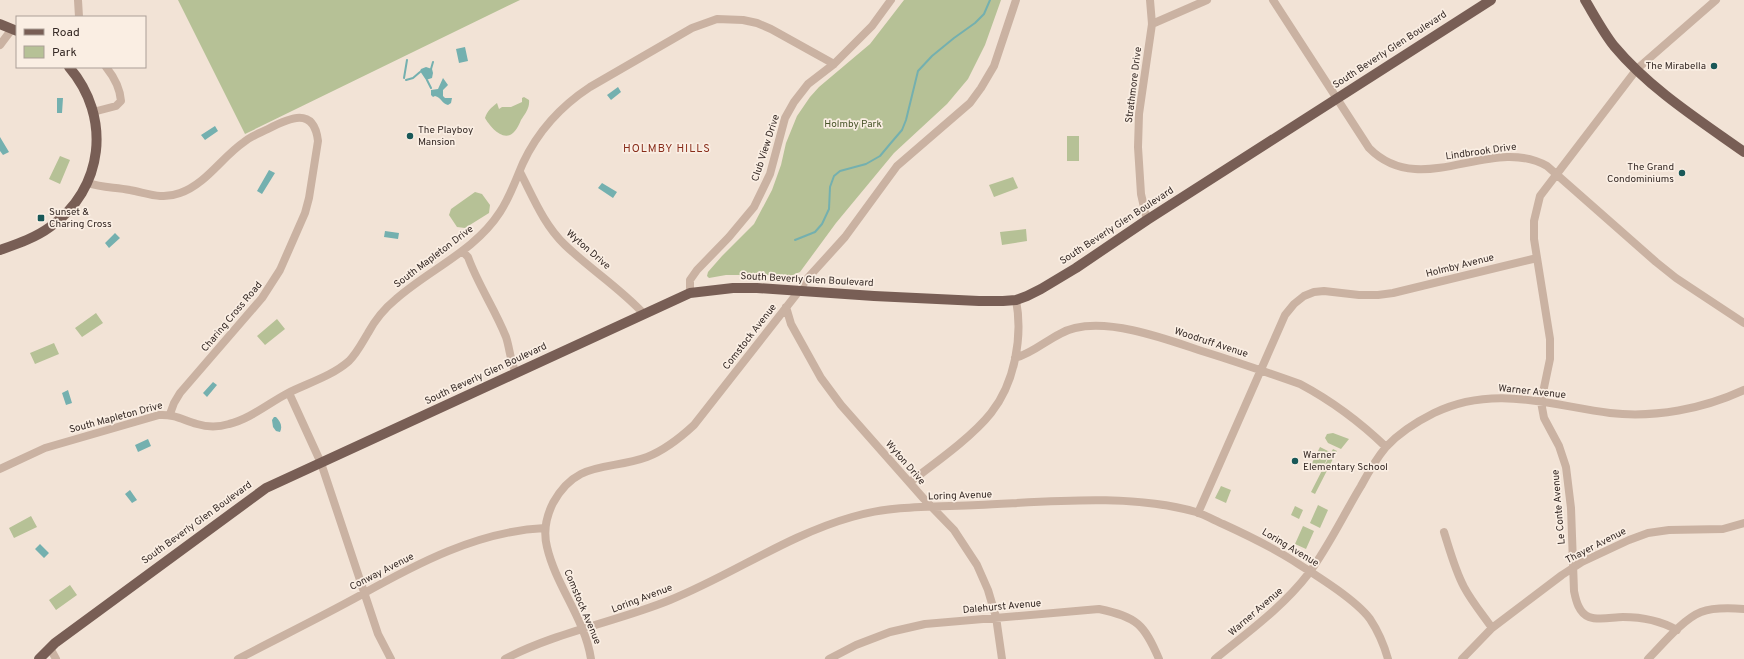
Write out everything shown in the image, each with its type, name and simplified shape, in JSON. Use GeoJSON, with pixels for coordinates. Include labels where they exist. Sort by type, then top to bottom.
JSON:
{"type":"FeatureCollection","features":[{"type":"Feature","properties":{"kind":"main road","name":"South Beverly Glen Boulevard"},"geometry":{"type":"LineString","coordinates":[[39,659],[50,648],[116,597],[247,500],[266,488],[690,293],[733,288],[991,301],[1016,300],[1041,289],[1490,0]]}},
{"type":"Feature","properties":{"kind":"main road"},"geometry":{"type":"LineString","coordinates":[[1585,0],[1614,46],[1636,69],[1684,109],[1744,152]]}},
{"type":"Feature","properties":{"kind":"main road"},"geometry":{"type":"LineString","coordinates":[[0,24],[15,30]]}},
{"type":"Feature","properties":{"kind":"main road"},"geometry":{"type":"LineString","coordinates":[[0,250],[35,236],[50,228],[66,214],[88,183],[94,165],[98,144],[93,112],[85,91],[70,68]]}},
{"type":"Feature","properties":{"kind":"street"},"geometry":{"type":"LineString","coordinates":[[78,0],[79,16]]}},
{"type":"Feature","properties":{"kind":"street","name":"Club View Drive"},"geometry":{"type":"LineString","coordinates":[[690,293],[690,280],[697,270],[729,237],[754,207],[770,174],[785,118],[794,102],[808,84],[834,64],[872,26],[891,0]]}},
{"type":"Feature","properties":{"kind":"street","name":"Comstock Avenue"},"geometry":{"type":"LineString","coordinates":[[591,659],[582,630],[552,562],[547,546],[545,528],[551,508],[559,492],[572,479],[586,472],[606,465],[633,461],[661,451],[677,440],[694,425],[800,291],[806,280],[845,237],[898,166],[970,103],[994,66],[1016,0]]}},
{"type":"Feature","properties":{"kind":"street","name":"Strathmore Drive"},"geometry":{"type":"LineString","coordinates":[[1147,220],[1141,194],[1138,147],[1139,114],[1152,24],[1150,0]]}},
{"type":"Feature","properties":{"kind":"street"},"geometry":{"type":"LineString","coordinates":[[1152,24],[1207,0]]}},
{"type":"Feature","properties":{"kind":"street","name":"Lindbrook Drive"},"geometry":{"type":"LineString","coordinates":[[1273,0],[1369,148],[1377,156],[1408,169],[1424,171],[1508,157],[1536,159],[1557,174],[1676,278],[1744,323]]}},
{"type":"Feature","properties":{"kind":"street"},"geometry":{"type":"LineString","coordinates":[[1537,258],[1534,221],[1540,196],[1636,69],[1716,0]]}},
{"type":"Feature","properties":{"kind":"street","name":"South Mapleton Drive"},"geometry":{"type":"LineString","coordinates":[[0,469],[44,448],[159,415],[170,414],[198,425],[222,426],[244,418],[289,393],[338,369],[349,361],[358,350],[386,308],[397,298],[462,251],[489,226],[500,212],[532,147],[548,124],[576,96],[704,22],[717,19],[729,19],[757,23],[771,29],[834,64]]}},
{"type":"Feature","properties":{"kind":"street"},"geometry":{"type":"LineString","coordinates":[[0,45],[15,30]]}},
{"type":"Feature","properties":{"kind":"street"},"geometry":{"type":"LineString","coordinates":[[93,112],[116,106],[121,101],[121,91],[112,74],[107,68]]}},
{"type":"Feature","properties":{"kind":"street","name":"Charing Cross Road"},"geometry":{"type":"LineString","coordinates":[[88,183],[98,187],[130,190],[164,197],[179,194],[201,181],[245,141],[285,120],[295,117],[304,117],[314,126],[317,132],[318,140],[308,203],[280,270],[262,298],[180,393],[170,414]]}},
{"type":"Feature","properties":{"kind":"street","name":"Wyton Drive"},"geometry":{"type":"LineString","coordinates":[[520,172],[553,231],[565,245],[632,300],[644,314]]}},
{"type":"Feature","properties":{"kind":"street"},"geometry":{"type":"LineString","coordinates":[[462,251],[468,257],[501,326],[506,339],[511,362],[516,373]]}},
{"type":"Feature","properties":{"kind":"street","name":"Holmby Avenue"},"geometry":{"type":"LineString","coordinates":[[1198,513],[1285,315],[1294,304],[1304,296],[1314,292],[1324,291],[1358,295],[1393,293],[1537,258]]}},
{"type":"Feature","properties":{"kind":"street","name":"Le Conte Avenue"},"geometry":{"type":"LineString","coordinates":[[1537,258],[1550,339],[1550,359],[1540,402],[1544,418],[1559,446],[1566,467],[1571,508],[1574,591],[1577,603],[1582,612],[1589,617],[1599,619],[1624,617],[1643,619],[1667,625],[1677,630]]}},
{"type":"Feature","properties":{"kind":"street"},"geometry":{"type":"LineString","coordinates":[[910,482],[976,429],[992,413],[1002,396],[1015,358],[1019,314],[1016,300]]}},
{"type":"Feature","properties":{"kind":"street","name":"Wyton Drive"},"geometry":{"type":"LineString","coordinates":[[786,307],[790,321],[802,347],[821,378],[841,405],[931,507],[954,530],[977,565],[988,590],[996,617],[1002,659]]}},
{"type":"Feature","properties":{"kind":"street","name":"Woodruff Avenue"},"geometry":{"type":"LineString","coordinates":[[1015,358],[1025,355],[1073,328],[1086,326],[1105,327],[1140,332],[1167,339],[1300,384],[1320,394],[1348,414],[1386,447]]}},
{"type":"Feature","properties":{"kind":"street","name":"Warner Avenue"},"geometry":{"type":"LineString","coordinates":[[1215,659],[1286,600],[1310,572],[1371,468],[1386,447],[1407,429],[1434,413],[1466,401],[1489,398],[1540,402],[1611,413],[1635,414],[1683,410],[1724,399],[1744,390]]}},
{"type":"Feature","properties":{"kind":"street"},"geometry":{"type":"LineString","coordinates":[[289,393],[321,463],[378,634],[391,659]]}},
{"type":"Feature","properties":{"kind":"street","name":"Loring Avenue"},"geometry":{"type":"LineString","coordinates":[[505,659],[528,647],[621,619],[672,600],[820,527],[852,516],[877,511],[931,507],[1118,501],[1155,504],[1198,513],[1252,537],[1272,548],[1310,572],[1356,605],[1369,618],[1379,634],[1388,659]]}},
{"type":"Feature","properties":{"kind":"street","name":"Thayer Avenue"},"geometry":{"type":"LineString","coordinates":[[1462,659],[1492,628],[1574,568],[1623,543],[1648,533],[1669,530],[1724,529],[1744,523]]}},
{"type":"Feature","properties":{"kind":"street","name":"Conway Avenue"},"geometry":{"type":"LineString","coordinates":[[238,659],[430,559],[487,538],[534,528],[545,528]]}},
{"type":"Feature","properties":{"kind":"street"},"geometry":{"type":"LineString","coordinates":[[1444,532],[1454,564],[1464,587],[1492,628]]}},
{"type":"Feature","properties":{"kind":"street"},"geometry":{"type":"LineString","coordinates":[[1648,659],[1693,616],[1709,610],[1744,608]]}},
{"type":"Feature","properties":{"kind":"street","name":"Dalehurst Avenue"},"geometry":{"type":"LineString","coordinates":[[829,659],[856,645],[890,632],[925,624],[1099,609],[1122,614],[1138,623],[1150,638],[1159,659]]}},
{"type":"Feature","properties":{"kind":"street"},"geometry":{"type":"LineString","coordinates":[[50,648],[56,659]]}},
{"type":"Feature","properties":{"kind":"green space"},"geometry":{"type":"Polygon","coordinates":[[[178,0],[520,0],[245,134],[178,0]]]}},
{"type":"Feature","properties":{"kind":"green space","name":"Holmby Park"},"geometry":{"type":"Polygon","coordinates":[[[904,0],[1001,0],[985,45],[968,79],[947,104],[894,153],[836,223],[800,272],[788,277],[768,275],[726,275],[709,278],[707,276],[708,272],[754,224],[772,190],[781,165],[786,143],[797,116],[810,97],[819,87],[870,44],[904,0]]]}},
{"type":"Feature","properties":{"kind":"green space"},"geometry":{"type":"Polygon","coordinates":[[[524,97],[529,100],[528,108],[514,133],[506,136],[492,128],[485,118],[491,108],[497,103],[499,109],[502,107],[511,107],[522,102],[522,98],[524,97]]]}},
{"type":"Feature","properties":{"kind":"green space"},"geometry":{"type":"Polygon","coordinates":[[[1067,136],[1079,136],[1079,161],[1067,161],[1067,136]]]}},
{"type":"Feature","properties":{"kind":"green space"},"geometry":{"type":"Polygon","coordinates":[[[60,156],[70,160],[60,184],[49,179],[60,156]]]}},
{"type":"Feature","properties":{"kind":"green space"},"geometry":{"type":"Polygon","coordinates":[[[1013,177],[1018,188],[994,197],[989,185],[1013,177]]]}},
{"type":"Feature","properties":{"kind":"green space"},"geometry":{"type":"Polygon","coordinates":[[[475,192],[482,194],[490,205],[489,213],[465,228],[457,227],[449,215],[451,209],[475,192]]]}},
{"type":"Feature","properties":{"kind":"green space"},"geometry":{"type":"Polygon","coordinates":[[[1026,229],[1027,241],[1002,245],[1000,232],[1026,229]]]}},
{"type":"Feature","properties":{"kind":"green space"},"geometry":{"type":"Polygon","coordinates":[[[96,313],[103,323],[82,337],[75,328],[96,313]]]}},
{"type":"Feature","properties":{"kind":"green space"},"geometry":{"type":"Polygon","coordinates":[[[277,319],[285,329],[265,345],[257,336],[277,319]]]}},
{"type":"Feature","properties":{"kind":"green space"},"geometry":{"type":"Polygon","coordinates":[[[54,343],[59,354],[35,364],[30,353],[54,343]]]}},
{"type":"Feature","properties":{"kind":"green space"},"geometry":{"type":"Polygon","coordinates":[[[1333,433],[1349,439],[1341,449],[1328,443],[1325,438],[1327,434],[1333,433]]]}},
{"type":"Feature","properties":{"kind":"green space"},"geometry":{"type":"Polygon","coordinates":[[[1320,447],[1330,452],[1322,470],[1311,465],[1320,447]]]}},
{"type":"Feature","properties":{"kind":"green space"},"geometry":{"type":"Polygon","coordinates":[[[1333,449],[1337,451],[1315,494],[1311,492],[1333,449]]]}},
{"type":"Feature","properties":{"kind":"green space"},"geometry":{"type":"Polygon","coordinates":[[[1221,486],[1231,490],[1226,503],[1215,498],[1221,486]]]}},
{"type":"Feature","properties":{"kind":"green space"},"geometry":{"type":"Polygon","coordinates":[[[1318,505],[1328,510],[1320,528],[1310,523],[1318,505]]]}},
{"type":"Feature","properties":{"kind":"green space"},"geometry":{"type":"Polygon","coordinates":[[[1295,506],[1303,510],[1299,519],[1291,515],[1295,506]]]}},
{"type":"Feature","properties":{"kind":"green space"},"geometry":{"type":"Polygon","coordinates":[[[31,516],[37,527],[14,538],[9,528],[31,516]]]}},
{"type":"Feature","properties":{"kind":"green space"},"geometry":{"type":"Polygon","coordinates":[[[1303,526],[1314,531],[1306,549],[1295,544],[1303,526]]]}},
{"type":"Feature","properties":{"kind":"green space"},"geometry":{"type":"Polygon","coordinates":[[[70,585],[77,595],[56,610],[49,600],[70,585]]]}},
{"type":"Feature","properties":{"kind":"water"},"geometry":{"type":"Polygon","coordinates":[[[465,47],[468,61],[459,63],[456,49],[465,47]]]}},
{"type":"Feature","properties":{"kind":"water"},"geometry":{"type":"Polygon","coordinates":[[[426,67],[432,69],[433,73],[432,78],[426,80],[420,71],[426,67]]]}},
{"type":"Feature","properties":{"kind":"water"},"geometry":{"type":"Polygon","coordinates":[[[443,78],[448,85],[443,90],[443,96],[445,98],[452,98],[451,103],[448,105],[439,98],[431,95],[431,90],[438,89],[443,78]]]}},
{"type":"Feature","properties":{"kind":"water"},"geometry":{"type":"Polygon","coordinates":[[[618,87],[621,92],[611,100],[607,95],[618,87]]]}},
{"type":"Feature","properties":{"kind":"water"},"geometry":{"type":"Polygon","coordinates":[[[57,98],[63,98],[62,113],[57,113],[57,98]]]}},
{"type":"Feature","properties":{"kind":"water"},"geometry":{"type":"Polygon","coordinates":[[[215,126],[218,131],[205,140],[201,135],[215,126]]]}},
{"type":"Feature","properties":{"kind":"water"},"geometry":{"type":"Polygon","coordinates":[[[0,137],[9,152],[3,155],[0,151],[0,137]]]}},
{"type":"Feature","properties":{"kind":"water"},"geometry":{"type":"Polygon","coordinates":[[[269,170],[275,173],[262,194],[257,191],[269,170]]]}},
{"type":"Feature","properties":{"kind":"water"},"geometry":{"type":"Polygon","coordinates":[[[602,183],[617,192],[613,198],[598,188],[602,183]]]}},
{"type":"Feature","properties":{"kind":"water"},"geometry":{"type":"Polygon","coordinates":[[[385,231],[399,233],[398,239],[384,237],[385,231]]]}},
{"type":"Feature","properties":{"kind":"water"},"geometry":{"type":"Polygon","coordinates":[[[115,233],[120,238],[109,248],[105,243],[115,233]]]}},
{"type":"Feature","properties":{"kind":"water"},"geometry":{"type":"Polygon","coordinates":[[[213,382],[217,385],[207,397],[203,393],[213,382]]]}},
{"type":"Feature","properties":{"kind":"water"},"geometry":{"type":"Polygon","coordinates":[[[68,390],[72,403],[66,405],[62,393],[68,390]]]}},
{"type":"Feature","properties":{"kind":"water"},"geometry":{"type":"Polygon","coordinates":[[[274,417],[279,420],[281,424],[280,432],[276,431],[273,427],[272,420],[274,417]]]}},
{"type":"Feature","properties":{"kind":"water"},"geometry":{"type":"Polygon","coordinates":[[[148,439],[151,446],[138,452],[135,445],[148,439]]]}},
{"type":"Feature","properties":{"kind":"water"},"geometry":{"type":"Polygon","coordinates":[[[130,490],[137,500],[132,503],[125,494],[130,490]]]}},
{"type":"Feature","properties":{"kind":"water"},"geometry":{"type":"Polygon","coordinates":[[[40,544],[49,553],[44,558],[35,549],[40,544]]]}},
{"type":"Feature","properties":{"kind":"waterway"},"geometry":{"type":"LineString","coordinates":[[795,240],[815,232],[822,224],[829,209],[830,187],[834,176],[840,171],[866,164],[880,156],[902,130],[906,120],[918,71],[932,56],[975,23],[984,14],[990,0]]}},
{"type":"Feature","properties":{"kind":"waterway"},"geometry":{"type":"LineString","coordinates":[[404,78],[407,60]]}},
{"type":"Feature","properties":{"kind":"waterway"},"geometry":{"type":"LineString","coordinates":[[431,69],[433,62]]}},
{"type":"Feature","properties":{"kind":"waterway"},"geometry":{"type":"LineString","coordinates":[[406,80],[413,78],[420,72]]}},
{"type":"Feature","properties":{"kind":"waterway"},"geometry":{"type":"LineString","coordinates":[[427,80],[431,88]]}},
{"type":"Feature","properties":{"kind":"place","name":"The Mirabella"},"geometry":{"type":"Point","coordinates":[1714,66]}},
{"type":"Feature","properties":{"kind":"place","name":"The Playboy Mansion"},"geometry":{"type":"Point","coordinates":[410,136]}},
{"type":"Feature","properties":{"kind":"place","name":"The Grand Condominiums"},"geometry":{"type":"Point","coordinates":[1682,173]}},
{"type":"Feature","properties":{"kind":"place","name":"Sunset & Charing Cross"},"geometry":{"type":"Point","coordinates":[41,218]}},
{"type":"Feature","properties":{"kind":"place","name":"Warner Elementary School"},"geometry":{"type":"Point","coordinates":[1295,461]}},
{"type":"Feature","properties":{"kind":"district","name":"HOLMBY HILLS"},"geometry":{"type":"Point","coordinates":[667,149]}}]}
